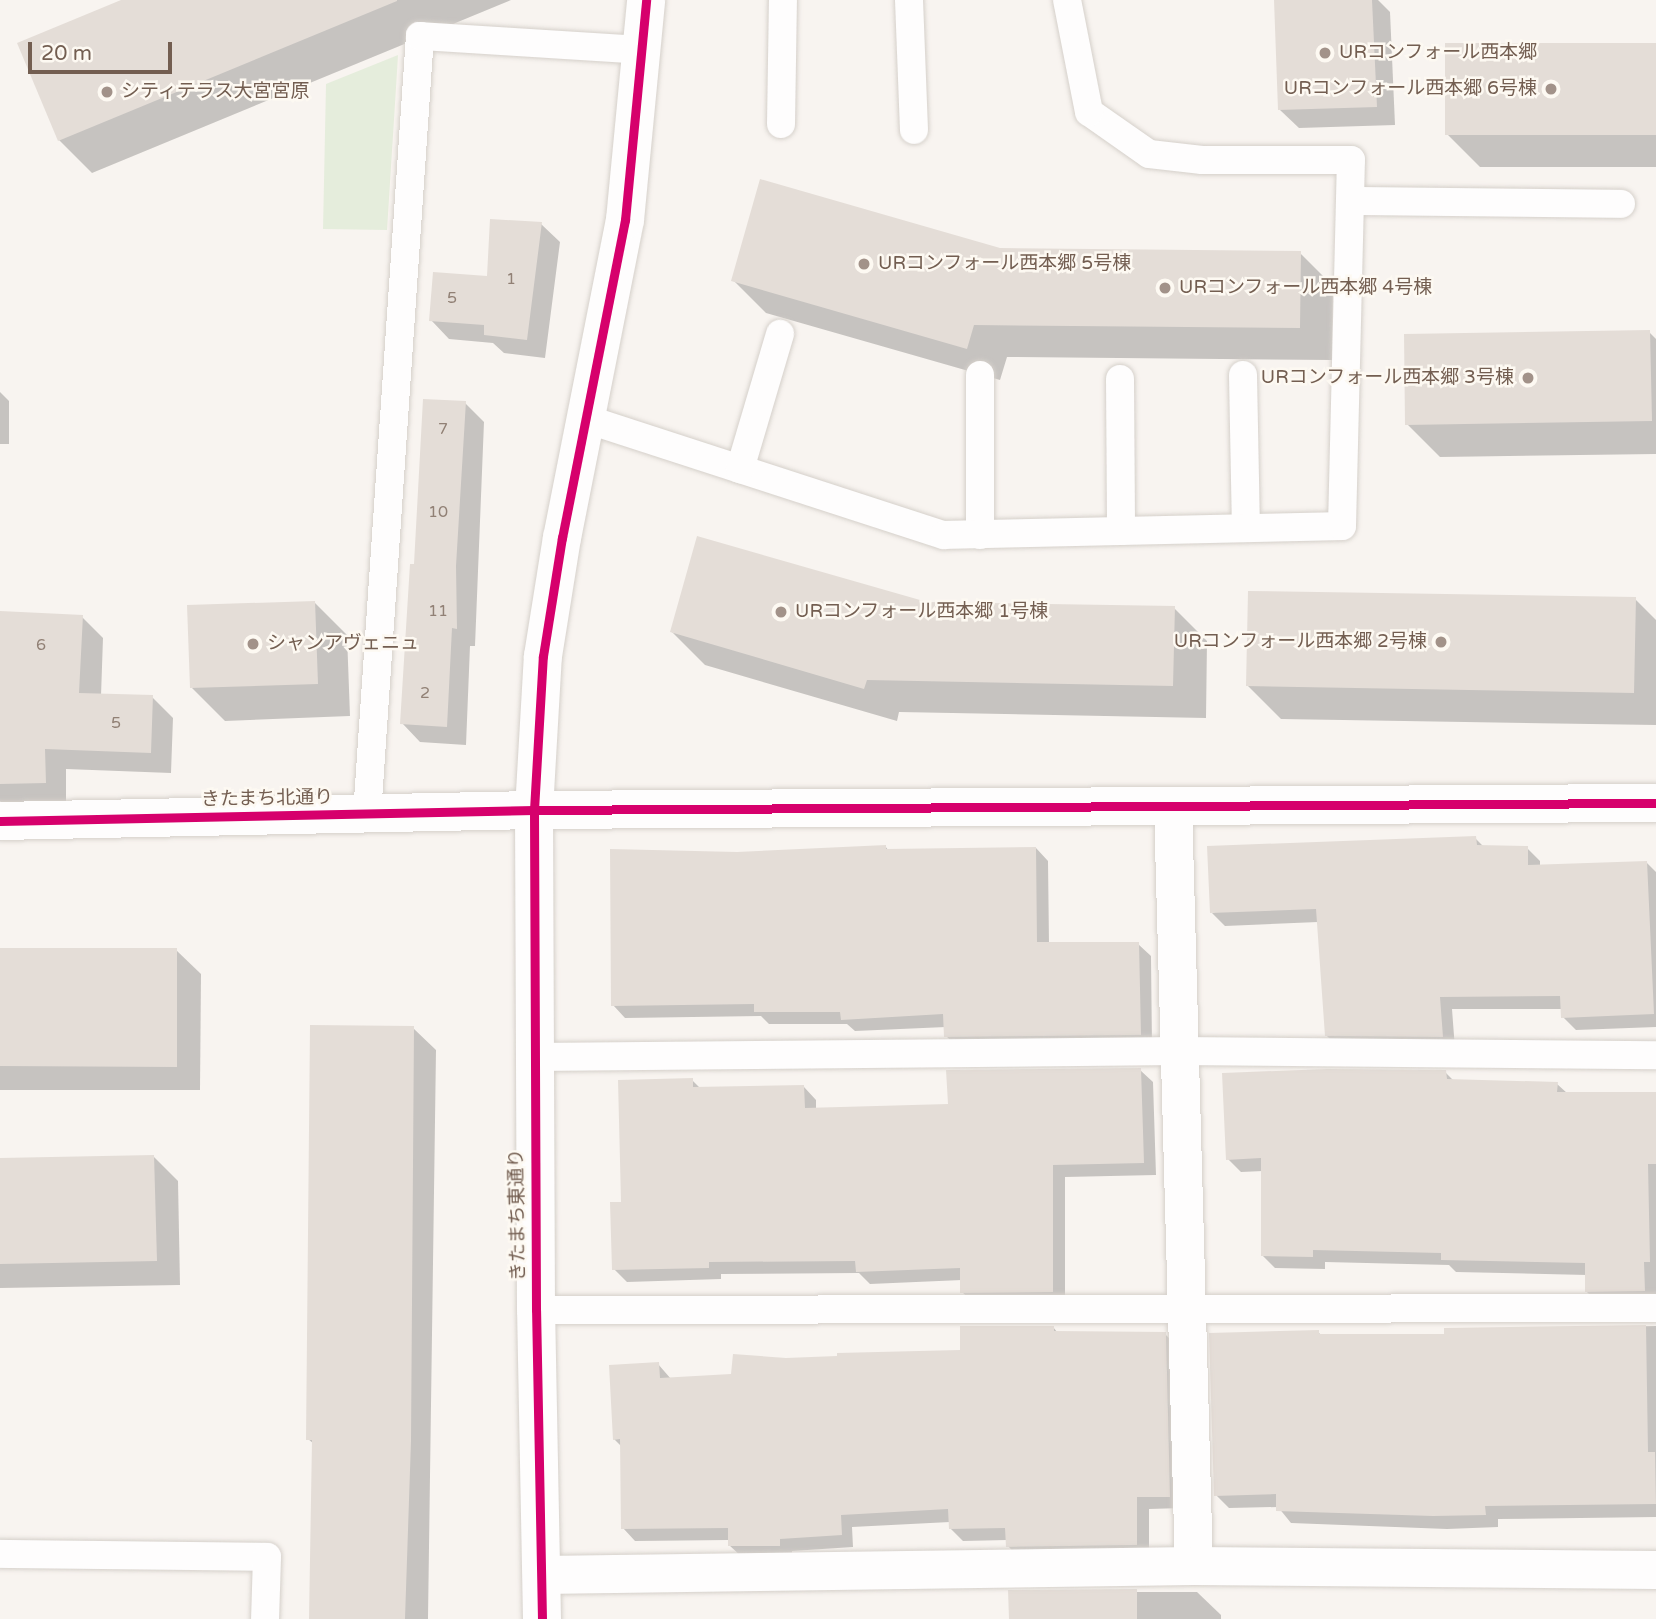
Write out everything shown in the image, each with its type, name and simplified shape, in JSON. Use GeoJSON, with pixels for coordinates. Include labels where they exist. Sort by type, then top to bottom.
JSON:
{"type":"FeatureCollection","features":[{"type":"Feature","properties":{"kind":"street","name":"きたまち東通り"},"geometry":{"type":"LineString","coordinates":[[542,1619],[536,1310],[534,810],[543,656],[562,538],[625,220],[646,0]]}},
{"type":"Feature","properties":{"kind":"street","name":"きたまち北通り"},"geometry":{"type":"LineString","coordinates":[[0,821],[534,810],[1656,803]]}},
{"type":"Feature","properties":{"kind":"street"},"geometry":{"type":"LineString","coordinates":[[1173,806],[1194,1566]]}},
{"type":"Feature","properties":{"kind":"street"},"geometry":{"type":"LineString","coordinates":[[542,1575],[1194,1566],[1656,1570]]}},
{"type":"Feature","properties":{"kind":"lane"},"geometry":{"type":"LineString","coordinates":[[781,124],[783,0]]}},
{"type":"Feature","properties":{"kind":"lane"},"geometry":{"type":"LineString","coordinates":[[909,0],[914,130]]}},
{"type":"Feature","properties":{"kind":"lane"},"geometry":{"type":"LineString","coordinates":[[586,419],[944,535],[1342,526],[1351,160],[1202,160],[1149,154],[1089,112],[1067,0]]}},
{"type":"Feature","properties":{"kind":"lane"},"geometry":{"type":"LineString","coordinates":[[367,815],[420,36],[643,50]]}},
{"type":"Feature","properties":{"kind":"lane"},"geometry":{"type":"LineString","coordinates":[[1350,201],[1621,204]]}},
{"type":"Feature","properties":{"kind":"lane"},"geometry":{"type":"LineString","coordinates":[[740,469],[780,334]]}},
{"type":"Feature","properties":{"kind":"lane"},"geometry":{"type":"LineString","coordinates":[[980,375],[980,534]]}},
{"type":"Feature","properties":{"kind":"lane"},"geometry":{"type":"LineString","coordinates":[[1243,375],[1246,528]]}},
{"type":"Feature","properties":{"kind":"lane"},"geometry":{"type":"LineString","coordinates":[[1120,379],[1121,531]]}},
{"type":"Feature","properties":{"kind":"lane"},"geometry":{"type":"LineString","coordinates":[[534,1057],[1180,1051],[1656,1055]]}},
{"type":"Feature","properties":{"kind":"lane"},"geometry":{"type":"LineString","coordinates":[[536,1310],[1656,1308]]}},
{"type":"Feature","properties":{"kind":"lane"},"geometry":{"type":"LineString","coordinates":[[0,1554],[267,1557],[265,1619]]}},
{"type":"Feature","properties":{"kind":"green space"},"geometry":{"type":"Polygon","coordinates":[[[398,55],[387,230],[323,229],[326,84],[398,55]]]}},
{"type":"Feature","properties":{"kind":"building","name":"シティテラス大宮宮原"},"geometry":{"type":"Polygon","coordinates":[[[121,0],[397,1],[58,141],[17,43],[121,0]]]}},
{"type":"Feature","properties":{"kind":"building","name":"URコンフォール西本郷"},"geometry":{"type":"Polygon","coordinates":[[[1274,0],[1372,0],[1377,107],[1278,110],[1274,0]]]}},
{"type":"Feature","properties":{"kind":"building","name":"URコンフォール西本郷 6号棟"},"geometry":{"type":"Polygon","coordinates":[[[1445,43],[1656,43],[1656,135],[1445,135],[1445,43]]]}},
{"type":"Feature","properties":{"kind":"building"},"geometry":{"type":"Polygon","coordinates":[[[760,179],[1000,248],[1301,251],[1300,328],[974,325],[967,349],[731,281],[760,179]]]}},
{"type":"Feature","properties":{"kind":"building"},"geometry":{"type":"Polygon","coordinates":[[[490,219],[542,222],[527,340],[484,335],[484,325],[429,321],[433,272],[487,276],[490,219]]]}},
{"type":"Feature","properties":{"kind":"building","name":"URコンフォール西本郷 3号棟"},"geometry":{"type":"Polygon","coordinates":[[[1650,330],[1652,421],[1405,425],[1404,334],[1650,330]]]}},
{"type":"Feature","properties":{"kind":"building"},"geometry":{"type":"Polygon","coordinates":[[[423,399],[466,401],[456,566],[457,629],[452,628],[447,727],[400,724],[410,564],[414,564],[423,399]]]}},
{"type":"Feature","properties":{"kind":"building"},"geometry":{"type":"Polygon","coordinates":[[[697,536],[927,602],[1175,606],[1173,686],[867,680],[864,689],[670,632],[697,536]]]}},
{"type":"Feature","properties":{"kind":"building","name":"URコンフォール西本郷 2号棟"},"geometry":{"type":"Polygon","coordinates":[[[1248,591],[1636,597],[1634,693],[1246,686],[1248,591]]]}},
{"type":"Feature","properties":{"kind":"building","name":"シャンアヴェニュ"},"geometry":{"type":"Polygon","coordinates":[[[315,601],[318,684],[190,688],[187,605],[315,601]]]}},
{"type":"Feature","properties":{"kind":"building"},"geometry":{"type":"Polygon","coordinates":[[[0,611],[83,615],[79,693],[153,695],[151,753],[45,749],[46,783],[0,784],[0,611]]]}},
{"type":"Feature","properties":{"kind":"building"},"geometry":{"type":"Polygon","coordinates":[[[1476,836],[1477,845],[1528,846],[1528,865],[1647,861],[1654,1014],[1561,1018],[1560,996],[1440,997],[1443,1037],[1325,1036],[1316,909],[1210,913],[1207,846],[1476,836]]]}},
{"type":"Feature","properties":{"kind":"building"},"geometry":{"type":"Polygon","coordinates":[[[886,845],[886,849],[1036,847],[1037,942],[1139,942],[1141,1035],[944,1037],[943,1014],[841,1020],[840,1012],[754,1012],[754,1004],[611,1006],[610,849],[737,852],[886,845]]]}},
{"type":"Feature","properties":{"kind":"building"},"geometry":{"type":"Polygon","coordinates":[[[0,948],[177,948],[177,1067],[0,1066],[0,948]]]}},
{"type":"Feature","properties":{"kind":"building"},"geometry":{"type":"Polygon","coordinates":[[[310,1025],[414,1026],[411,1441],[405,1619],[309,1619],[312,1440],[306,1440],[310,1025]]]}},
{"type":"Feature","properties":{"kind":"building"},"geometry":{"type":"Polygon","coordinates":[[[1141,1068],[1144,1163],[1053,1165],[1053,1292],[960,1293],[960,1268],[856,1272],[855,1261],[709,1262],[709,1268],[612,1270],[610,1202],[621,1202],[618,1080],[693,1078],[693,1087],[804,1085],[805,1108],[948,1104],[946,1070],[1141,1068]]]}},
{"type":"Feature","properties":{"kind":"building"},"geometry":{"type":"Polygon","coordinates":[[[1327,1069],[1446,1070],[1447,1079],[1558,1082],[1557,1092],[1656,1092],[1656,1164],[1648,1164],[1650,1262],[1644,1262],[1645,1291],[1585,1292],[1585,1263],[1441,1260],[1441,1253],[1313,1250],[1313,1257],[1261,1256],[1261,1158],[1226,1160],[1222,1073],[1327,1069]]]}},
{"type":"Feature","properties":{"kind":"building"},"geometry":{"type":"Polygon","coordinates":[[[154,1155],[157,1261],[0,1264],[0,1158],[154,1155]]]}},
{"type":"Feature","properties":{"kind":"building"},"geometry":{"type":"Polygon","coordinates":[[[1646,1325],[1648,1452],[1655,1452],[1656,1504],[1485,1506],[1486,1515],[1433,1516],[1276,1511],[1276,1494],[1214,1496],[1209,1333],[1319,1330],[1319,1334],[1444,1334],[1444,1328],[1646,1325]]]}},
{"type":"Feature","properties":{"kind":"building"},"geometry":{"type":"Polygon","coordinates":[[[960,1326],[1054,1326],[1054,1331],[1166,1332],[1170,1497],[1137,1497],[1137,1545],[1006,1547],[1005,1528],[949,1529],[948,1509],[841,1515],[842,1535],[780,1539],[780,1546],[728,1546],[728,1528],[621,1529],[620,1439],[613,1440],[609,1365],[659,1362],[660,1378],[731,1374],[733,1354],[786,1358],[837,1356],[837,1353],[960,1350],[960,1326]]]}},
{"type":"Feature","properties":{"kind":"building"},"geometry":{"type":"Polygon","coordinates":[[[1137,1589],[1137,1619],[1009,1619],[1008,1590],[1137,1589]]]}},
{"type":"Feature","properties":{"kind":"cycle path"},"geometry":{"type":"LineString","coordinates":[[542,1619],[536,1310],[534,810],[543,656],[562,538],[625,220],[646,0]]}},
{"type":"Feature","properties":{"kind":"cycle path"},"geometry":{"type":"LineString","coordinates":[[0,821],[534,810],[1656,803]]}},
{"type":"Feature","properties":{"kind":"place","name":"URコンフォール西本郷"},"geometry":{"type":"Point","coordinates":[1325,53]}},
{"type":"Feature","properties":{"kind":"place","name":"URコンフォール西本郷 6号棟"},"geometry":{"type":"Point","coordinates":[1551,89]}},
{"type":"Feature","properties":{"kind":"place","name":"シティテラス大宮宮原"},"geometry":{"type":"Point","coordinates":[107,92]}},
{"type":"Feature","properties":{"kind":"place","name":"URコンフォール西本郷 5号棟"},"geometry":{"type":"Point","coordinates":[864,264]}},
{"type":"Feature","properties":{"kind":"place","name":"URコンフォール西本郷 4号棟"},"geometry":{"type":"Point","coordinates":[1165,288]}},
{"type":"Feature","properties":{"kind":"place","name":"URコンフォール西本郷 3号棟"},"geometry":{"type":"Point","coordinates":[1528,378]}},
{"type":"Feature","properties":{"kind":"place","name":"URコンフォール西本郷 1号棟"},"geometry":{"type":"Point","coordinates":[781,612]}},
{"type":"Feature","properties":{"kind":"place","name":"URコンフォール西本郷 2号棟"},"geometry":{"type":"Point","coordinates":[1441,642]}},
{"type":"Feature","properties":{"kind":"place","name":"シャンアヴェニュ"},"geometry":{"type":"Point","coordinates":[253,644]}}]}
